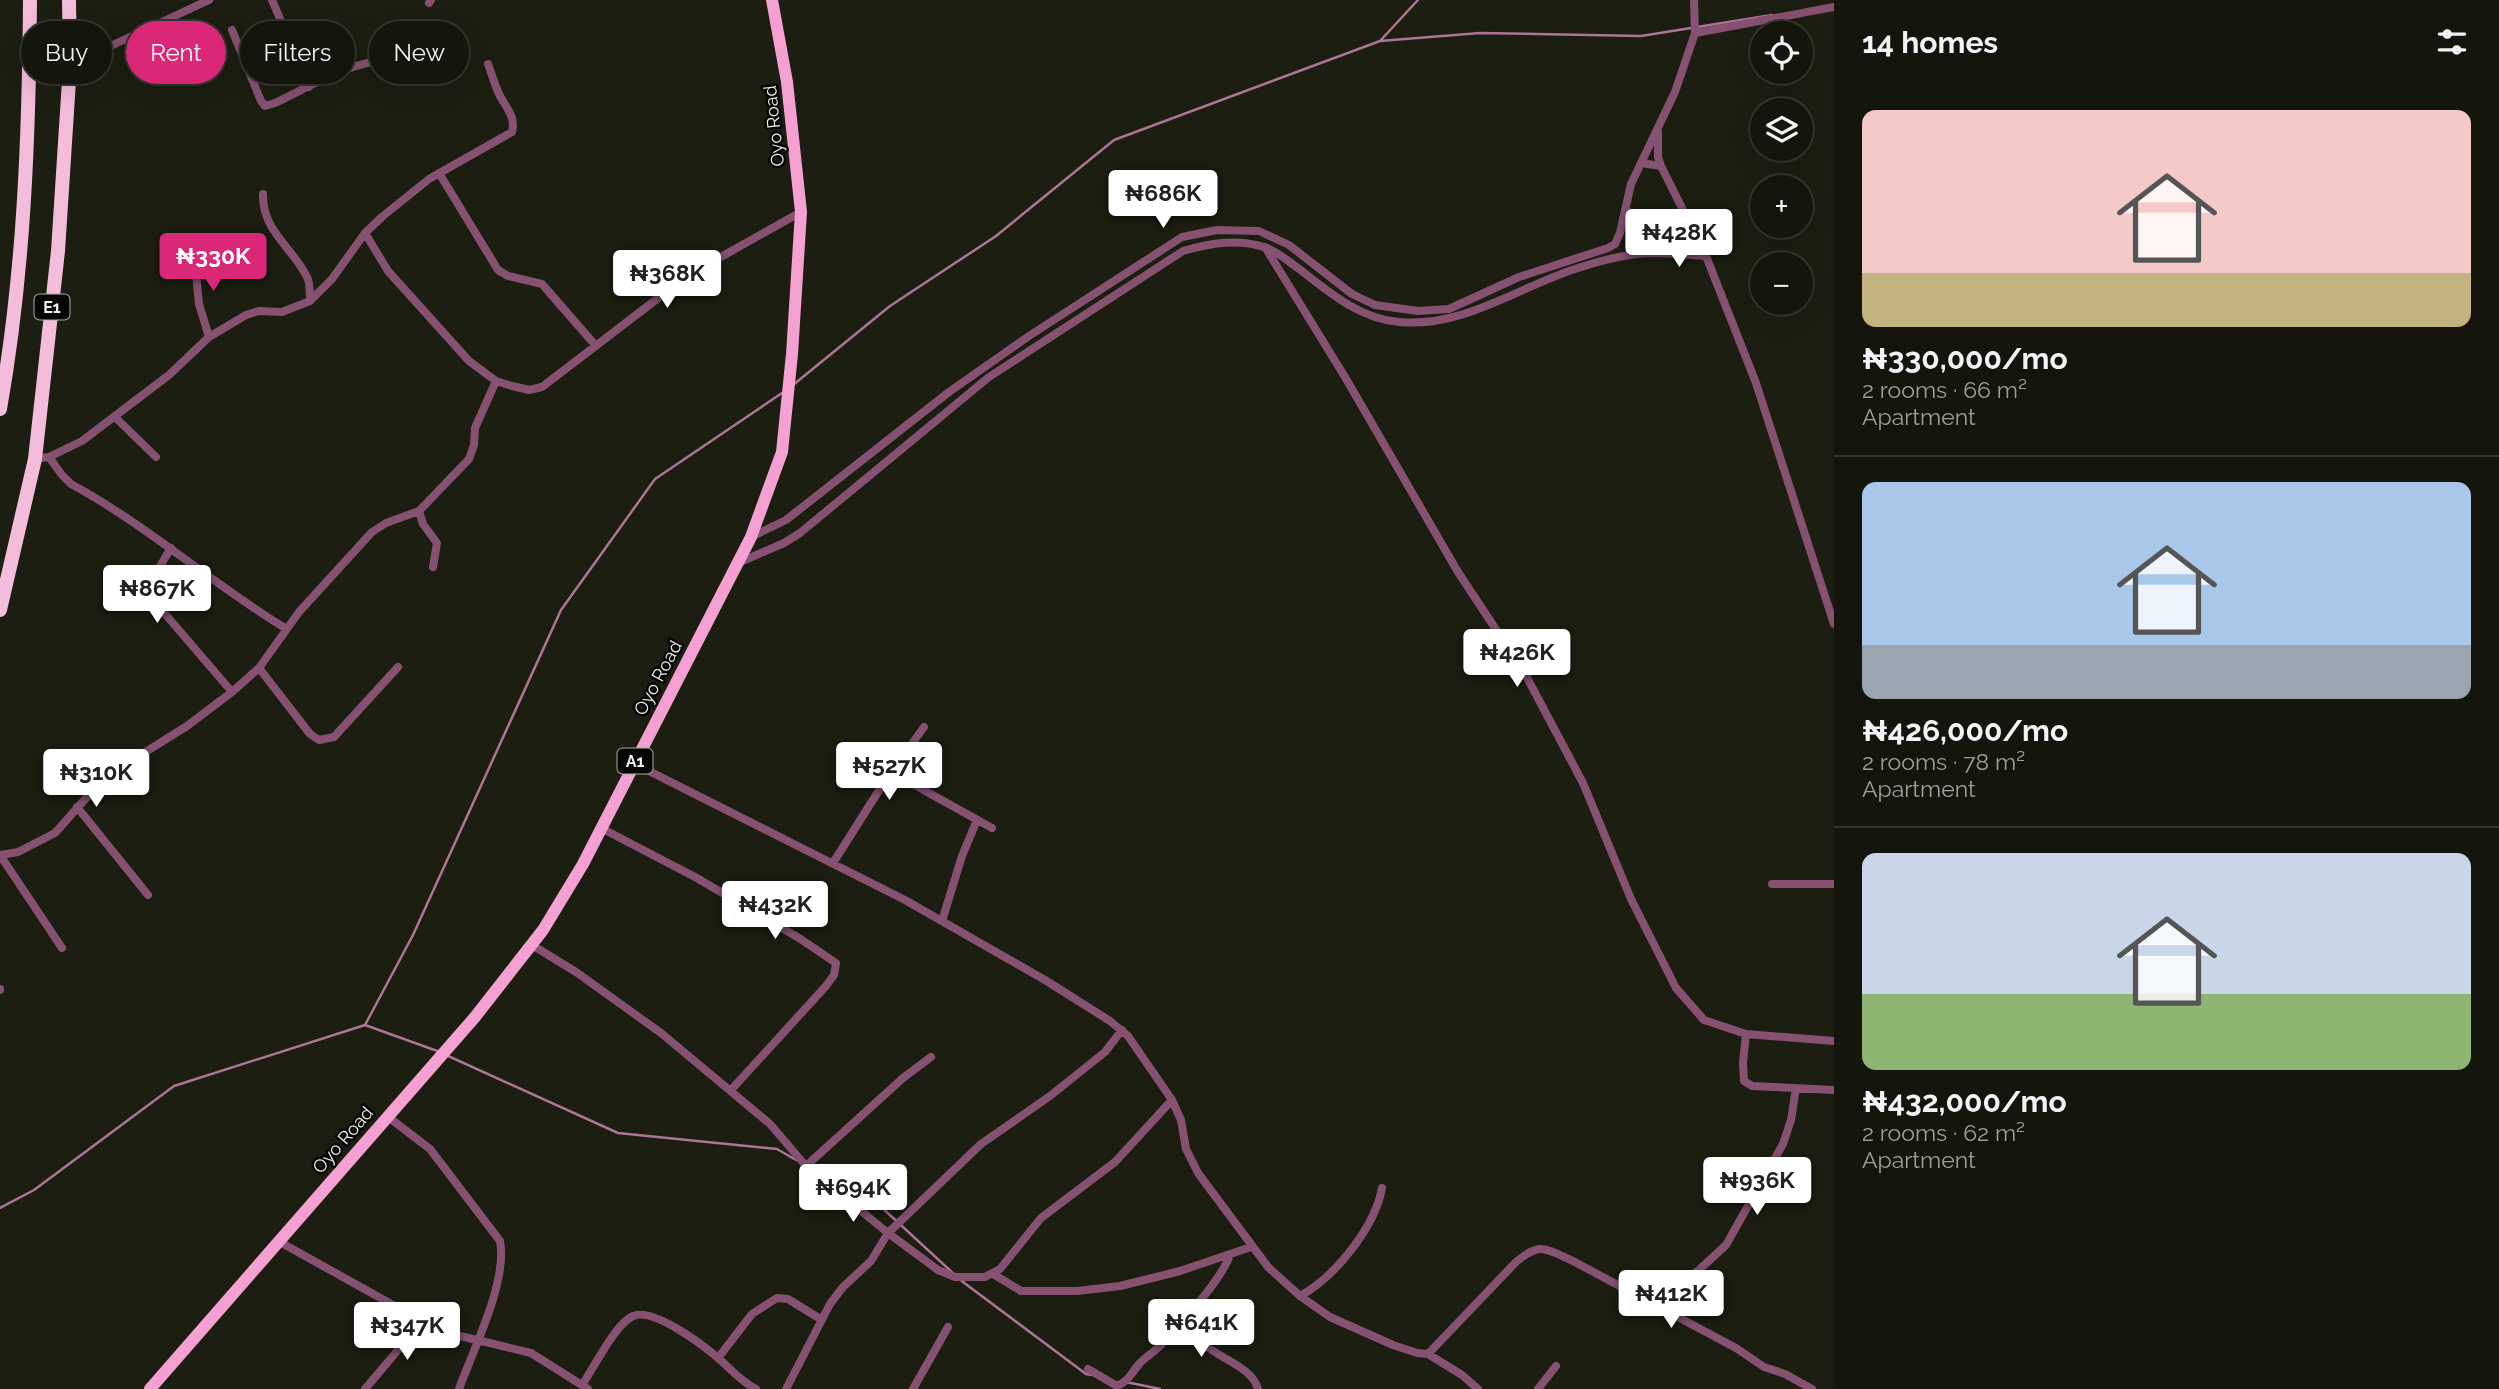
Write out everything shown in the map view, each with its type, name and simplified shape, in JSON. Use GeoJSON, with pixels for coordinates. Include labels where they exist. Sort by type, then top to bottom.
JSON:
{"type":"FeatureCollection","features":[{"type":"Feature","properties":{"kind":"highway","name":"E1"},"geometry":{"type":"LineString","coordinates":[[0,409],[21,246],[29,111],[30,0]]}},
{"type":"Feature","properties":{"kind":"highway","name":"E1"},"geometry":{"type":"LineString","coordinates":[[69,0],[70,21]]}},
{"type":"Feature","properties":{"kind":"highway","name":"Oyo Road"},"geometry":{"type":"LineString","coordinates":[[150,1389],[474,1017],[532,945],[570,886],[751,537],[782,452],[784,439],[792,366],[801,212],[787,82],[772,0]]}},
{"type":"Feature","properties":{"kind":"highway","name":"E1"},"geometry":{"type":"LineString","coordinates":[[0,610],[42,458],[70,84]]}},
{"type":"Feature","properties":{"kind":"street"},"geometry":{"type":"LineString","coordinates":[[112,46],[209,0]]}},
{"type":"Feature","properties":{"kind":"street"},"geometry":{"type":"LineString","coordinates":[[272,0],[309,87]]}},
{"type":"Feature","properties":{"kind":"street"},"geometry":{"type":"LineString","coordinates":[[751,537],[786,520],[949,392],[1169,243],[1182,237],[1217,230],[1259,231],[1289,245],[1352,293],[1375,305],[1418,311],[1449,309],[1519,276],[1608,248],[1615,244],[1620,233],[1632,184],[1675,92],[1695,33],[1695,0]]}},
{"type":"Feature","properties":{"kind":"street"},"geometry":{"type":"LineString","coordinates":[[1695,33],[1834,7]]}},
{"type":"Feature","properties":{"kind":"street"},"geometry":{"type":"LineString","coordinates":[[232,30],[265,106],[349,68],[369,62]]}},
{"type":"Feature","properties":{"kind":"street"},"geometry":{"type":"LineString","coordinates":[[285,628],[171,548],[71,484],[42,458],[72,447],[115,417],[169,375],[209,337],[246,315],[258,311],[282,312],[310,301],[332,279],[365,233],[383,216],[439,173],[512,132],[513,117],[500,97],[488,64]]}},
{"type":"Feature","properties":{"kind":"street"},"geometry":{"type":"LineString","coordinates":[[1658,128],[1658,157],[1661,166],[1706,256],[1756,383],[1834,624]]}},
{"type":"Feature","properties":{"kind":"street"},"geometry":{"type":"LineString","coordinates":[[1641,163],[1661,166]]}},
{"type":"Feature","properties":{"kind":"street"},"geometry":{"type":"LineString","coordinates":[[439,173],[498,270],[508,276],[542,284],[596,346]]}},
{"type":"Feature","properties":{"kind":"street"},"geometry":{"type":"LineString","coordinates":[[263,194],[262,209],[308,280],[310,301]]}},
{"type":"Feature","properties":{"kind":"street"},"geometry":{"type":"LineString","coordinates":[[1628,203],[1632,232],[1640,243],[1653,253]]}},
{"type":"Feature","properties":{"kind":"street"},"geometry":{"type":"LineString","coordinates":[[365,233],[388,271],[469,361],[496,381],[529,390],[542,387],[687,276],[801,212]]}},
{"type":"Feature","properties":{"kind":"street"},"geometry":{"type":"LineString","coordinates":[[1259,231],[1265,247],[1345,377],[1458,572],[1524,672],[1583,783],[1631,899],[1676,988],[1704,1020],[1746,1034],[1834,1041]]}},
{"type":"Feature","properties":{"kind":"street"},"geometry":{"type":"LineString","coordinates":[[738,563],[800,533],[989,377],[1183,251],[1208,243],[1233,242],[1265,247],[1282,256],[1346,304],[1378,319],[1411,323],[1437,322],[1576,269],[1634,254],[1706,256]]}},
{"type":"Feature","properties":{"kind":"street"},"geometry":{"type":"LineString","coordinates":[[194,254],[199,304],[209,337]]}},
{"type":"Feature","properties":{"kind":"street"},"geometry":{"type":"LineString","coordinates":[[62,948],[0,855],[18,852],[55,833],[104,778],[187,726],[260,668],[285,628],[372,532],[386,523],[419,511],[469,459],[474,445],[475,428],[496,381]]}},
{"type":"Feature","properties":{"kind":"street"},"geometry":{"type":"LineString","coordinates":[[115,417],[156,457]]}},
{"type":"Feature","properties":{"kind":"street"},"geometry":{"type":"LineString","coordinates":[[419,511],[423,524],[437,543],[433,568]]}},
{"type":"Feature","properties":{"kind":"street"},"geometry":{"type":"LineString","coordinates":[[171,548],[148,586],[148,594],[232,692]]}},
{"type":"Feature","properties":{"kind":"street"},"geometry":{"type":"LineString","coordinates":[[260,668],[310,734],[319,740],[334,737],[398,667]]}},
{"type":"Feature","properties":{"kind":"street"},"geometry":{"type":"LineString","coordinates":[[833,863],[883,784],[924,727]]}},
{"type":"Feature","properties":{"kind":"street"},"geometry":{"type":"LineString","coordinates":[[634,763],[942,921],[1045,980],[1122,1030],[1172,1100],[1181,1120],[1186,1149],[1198,1173],[1268,1267],[1300,1296],[1330,1317],[1393,1345],[1428,1354],[1462,1375],[1478,1389]]}},
{"type":"Feature","properties":{"kind":"street"},"geometry":{"type":"LineString","coordinates":[[893,773],[992,828]]}},
{"type":"Feature","properties":{"kind":"street"},"geometry":{"type":"LineString","coordinates":[[77,807],[148,895]]}},
{"type":"Feature","properties":{"kind":"street"},"geometry":{"type":"LineString","coordinates":[[942,921],[962,856],[977,820]]}},
{"type":"Feature","properties":{"kind":"street"},"geometry":{"type":"LineString","coordinates":[[601,828],[695,877],[836,963],[834,975],[826,986],[757,1058],[731,1090]]}},
{"type":"Feature","properties":{"kind":"street"},"geometry":{"type":"LineString","coordinates":[[1772,884],[1834,884]]}},
{"type":"Feature","properties":{"kind":"street"},"geometry":{"type":"LineString","coordinates":[[532,945],[576,972],[661,1033],[770,1124],[806,1166],[891,1230],[938,1270],[955,1277],[985,1277],[1000,1269],[1041,1217],[1115,1162],[1172,1100]]}},
{"type":"Feature","properties":{"kind":"street"},"geometry":{"type":"LineString","coordinates":[[786,1389],[830,1304],[843,1287],[871,1261],[891,1230],[981,1144],[1050,1096],[1105,1052],[1122,1030]]}},
{"type":"Feature","properties":{"kind":"street"},"geometry":{"type":"LineString","coordinates":[[1746,1034],[1744,1081],[1752,1086],[1834,1090]]}},
{"type":"Feature","properties":{"kind":"street"},"geometry":{"type":"LineString","coordinates":[[806,1166],[931,1057]]}},
{"type":"Feature","properties":{"kind":"street"},"geometry":{"type":"LineString","coordinates":[[1653,1303],[1699,1270],[1726,1245],[1783,1144],[1791,1120],[1796,1088]]}},
{"type":"Feature","properties":{"kind":"street"},"geometry":{"type":"LineString","coordinates":[[387,1116],[430,1149],[500,1241],[503,1254],[479,1340],[459,1389]]}},
{"type":"Feature","properties":{"kind":"street"},"geometry":{"type":"LineString","coordinates":[[1300,1296],[1317,1287],[1337,1266],[1368,1224],[1379,1202],[1382,1188]]}},
{"type":"Feature","properties":{"kind":"street"},"geometry":{"type":"LineString","coordinates":[[278,1241],[411,1315],[460,1336],[531,1353],[585,1387],[620,1327],[632,1316],[650,1314],[662,1319],[718,1358],[755,1389]]}},
{"type":"Feature","properties":{"kind":"street"},"geometry":{"type":"LineString","coordinates":[[993,1274],[1021,1291],[1077,1291],[1120,1286],[1180,1271],[1251,1247]]}},
{"type":"Feature","properties":{"kind":"street"},"geometry":{"type":"LineString","coordinates":[[1428,1354],[1516,1262],[1531,1250],[1549,1250],[1736,1348],[1764,1367],[1785,1374],[1812,1389]]}},
{"type":"Feature","properties":{"kind":"street"},"geometry":{"type":"LineString","coordinates":[[1088,1369],[1117,1387],[1128,1380],[1227,1266],[1230,1254]]}},
{"type":"Feature","properties":{"kind":"street"},"geometry":{"type":"LineString","coordinates":[[718,1358],[752,1314],[776,1298],[788,1299],[822,1320]]}},
{"type":"Feature","properties":{"kind":"street"},"geometry":{"type":"LineString","coordinates":[[1187,1314],[1191,1332],[1224,1359],[1248,1373],[1256,1381],[1258,1389]]}},
{"type":"Feature","properties":{"kind":"street"},"geometry":{"type":"LineString","coordinates":[[365,1389],[404,1343],[411,1315]]}},
{"type":"Feature","properties":{"kind":"street"},"geometry":{"type":"LineString","coordinates":[[913,1389],[948,1327]]}},
{"type":"Feature","properties":{"kind":"street"},"geometry":{"type":"LineString","coordinates":[[404,1343],[460,1336]]}},
{"type":"Feature","properties":{"kind":"street"},"geometry":{"type":"LineString","coordinates":[[1540,1388],[1556,1366]]}},
{"type":"Feature","properties":{"kind":"waterway"},"geometry":{"type":"LineString","coordinates":[[1380,41],[1418,0]]}},
{"type":"Feature","properties":{"kind":"waterway"},"geometry":{"type":"LineString","coordinates":[[793,385],[890,306],[996,236],[1114,140],[1380,41],[1480,33],[1641,36],[1772,15]]}},
{"type":"Feature","properties":{"kind":"waterway"},"geometry":{"type":"LineString","coordinates":[[0,1208],[34,1190],[174,1086],[365,1025],[413,935],[561,610],[655,479],[782,393]]}},
{"type":"Feature","properties":{"kind":"waterway"},"geometry":{"type":"LineString","coordinates":[[365,1025],[440,1052]]}},
{"type":"Feature","properties":{"kind":"waterway"},"geometry":{"type":"LineString","coordinates":[[446,1055],[618,1133],[777,1149],[796,1160]]}},
{"type":"Feature","properties":{"kind":"waterway"},"geometry":{"type":"LineString","coordinates":[[821,1174],[879,1205],[954,1274]]}},
{"type":"Feature","properties":{"kind":"waterway"},"geometry":{"type":"LineString","coordinates":[[959,1279],[1086,1374],[1092,1375]]}},
{"type":"Feature","properties":{"kind":"waterway"},"geometry":{"type":"LineString","coordinates":[[1126,1382],[1160,1389]]}}]}
